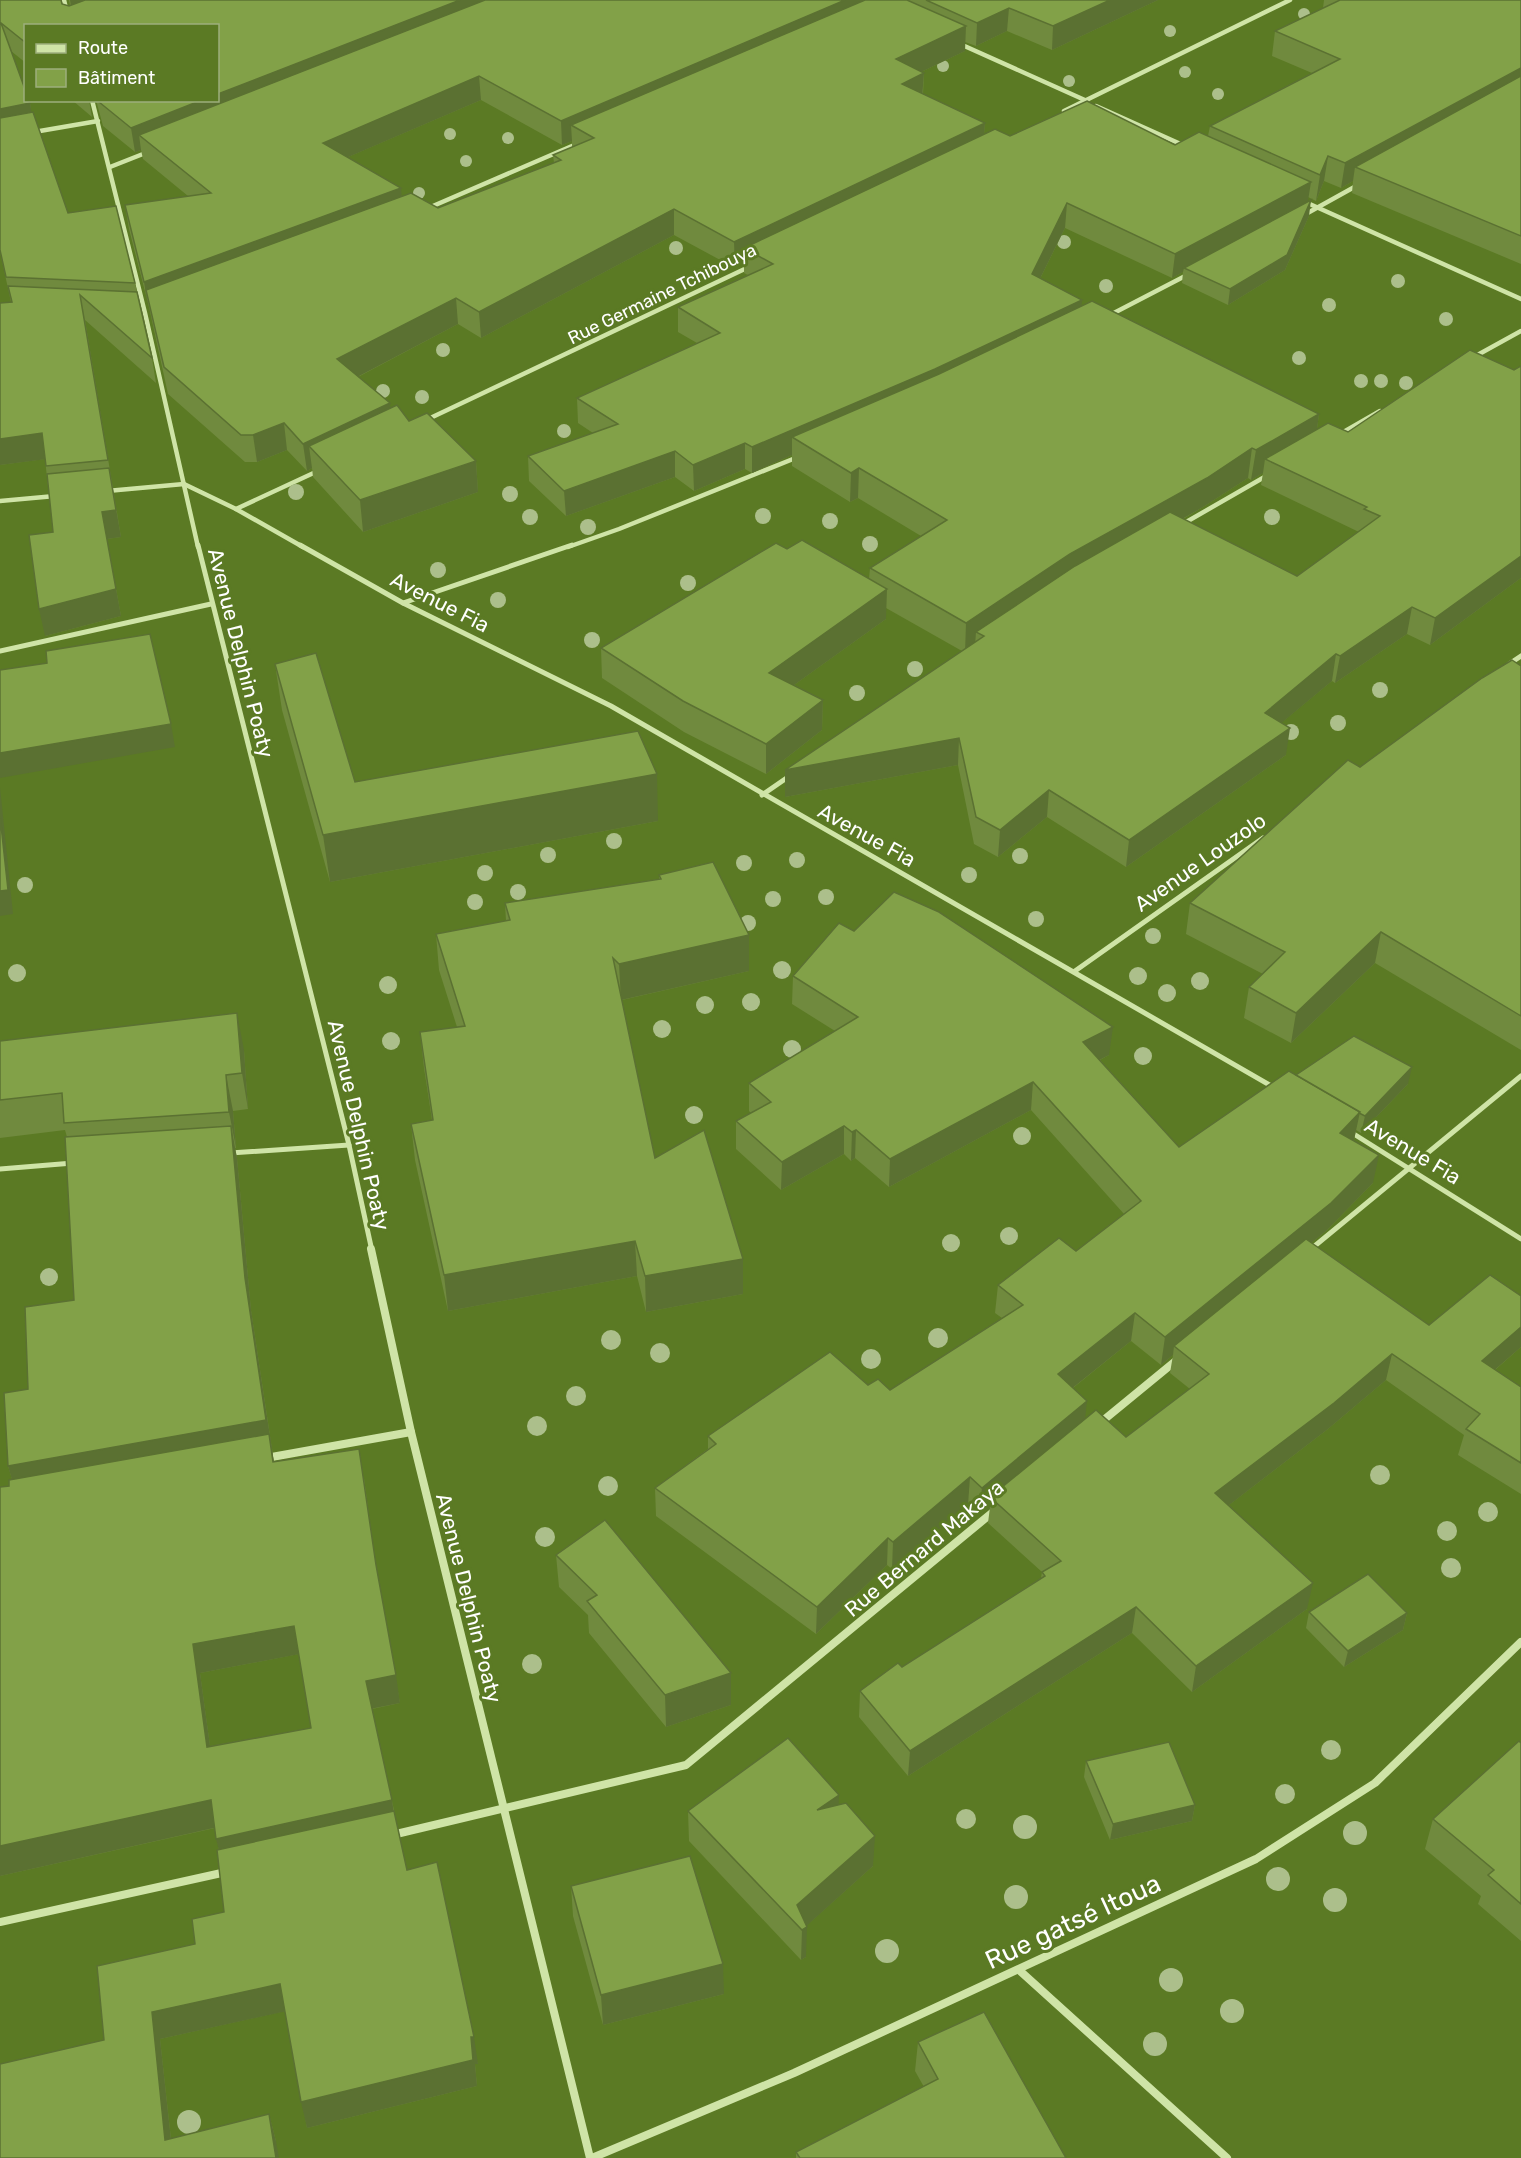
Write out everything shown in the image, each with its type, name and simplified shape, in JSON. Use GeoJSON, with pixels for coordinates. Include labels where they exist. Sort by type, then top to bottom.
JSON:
{"type":"FeatureCollection","features":[{"type":"Feature","properties":{"kind":"street"},"geometry":{"type":"LineString","coordinates":[[64,0],[70,24]]}},
{"type":"Feature","properties":{"kind":"street"},"geometry":{"type":"LineString","coordinates":[[1054,116],[1290,0]]}},
{"type":"Feature","properties":{"kind":"street"},"geometry":{"type":"LineString","coordinates":[[73,24],[82,21]]}},
{"type":"Feature","properties":{"kind":"street"},"geometry":{"type":"LineString","coordinates":[[949,39],[1191,149]]}},
{"type":"Feature","properties":{"kind":"street","name":"Avenue Delphin Poaty"},"geometry":{"type":"LineString","coordinates":[[93,102],[145,312],[211,604],[349,1145],[411,1432],[591,2158]]}},
{"type":"Feature","properties":{"kind":"street"},"geometry":{"type":"LineString","coordinates":[[22,134],[98,121]]}},
{"type":"Feature","properties":{"kind":"street"},"geometry":{"type":"LineString","coordinates":[[421,211],[583,141]]}},
{"type":"Feature","properties":{"kind":"street"},"geometry":{"type":"LineString","coordinates":[[110,167],[154,150]]}},
{"type":"Feature","properties":{"kind":"street"},"geometry":{"type":"LineString","coordinates":[[1298,218],[1369,179]]}},
{"type":"Feature","properties":{"kind":"street"},"geometry":{"type":"LineString","coordinates":[[1297,198],[1521,299]]}},
{"type":"Feature","properties":{"kind":"street","name":"Rue Germaine Tchibouya"},"geometry":{"type":"LineString","coordinates":[[418,424],[760,262]]}},
{"type":"Feature","properties":{"kind":"street"},"geometry":{"type":"LineString","coordinates":[[1101,319],[1194,271]]}},
{"type":"Feature","properties":{"kind":"street"},"geometry":{"type":"LineString","coordinates":[[134,312],[145,312],[156,308]]}},
{"type":"Feature","properties":{"kind":"street"},"geometry":{"type":"LineString","coordinates":[[1470,360],[1521,331]]}},
{"type":"Feature","properties":{"kind":"street"},"geometry":{"type":"LineString","coordinates":[[1337,436],[1388,407]]}},
{"type":"Feature","properties":{"kind":"street"},"geometry":{"type":"LineString","coordinates":[[402,603],[619,529],[807,453]]}},
{"type":"Feature","properties":{"kind":"street"},"geometry":{"type":"LineString","coordinates":[[236,509],[322,469]]}},
{"type":"Feature","properties":{"kind":"street"},"geometry":{"type":"LineString","coordinates":[[1173,530],[1275,471]]}},
{"type":"Feature","properties":{"kind":"street"},"geometry":{"type":"LineString","coordinates":[[103,491],[184,484]]}},
{"type":"Feature","properties":{"kind":"street","name":"Avenue Fia"},"geometry":{"type":"LineString","coordinates":[[184,484],[236,509],[402,603],[611,706],[762,795],[1075,971],[1278,1090]]}},
{"type":"Feature","properties":{"kind":"street"},"geometry":{"type":"LineString","coordinates":[[0,501],[57,496]]}},
{"type":"Feature","properties":{"kind":"street"},"geometry":{"type":"LineString","coordinates":[[0,651],[211,604]]}},
{"type":"Feature","properties":{"kind":"street"},"geometry":{"type":"LineString","coordinates":[[1502,670],[1521,656]]}},
{"type":"Feature","properties":{"kind":"street"},"geometry":{"type":"LineString","coordinates":[[762,795],[801,768]]}},
{"type":"Feature","properties":{"kind":"street","name":"Avenue Louzolo"},"geometry":{"type":"LineString","coordinates":[[1075,971],[1269,834]]}},
{"type":"Feature","properties":{"kind":"street"},"geometry":{"type":"LineString","coordinates":[[1301,1257],[1521,1076]]}},
{"type":"Feature","properties":{"kind":"street","name":"Avenue Fia"},"geometry":{"type":"LineString","coordinates":[[1339,1125],[1410,1167],[1521,1239]]}},
{"type":"Feature","properties":{"kind":"street"},"geometry":{"type":"LineString","coordinates":[[218,1153],[349,1145]]}},
{"type":"Feature","properties":{"kind":"street"},"geometry":{"type":"LineString","coordinates":[[0,1169],[78,1163]]}},
{"type":"Feature","properties":{"kind":"street"},"geometry":{"type":"LineString","coordinates":[[1090,1432],[1182,1355]]}},
{"type":"Feature","properties":{"kind":"street"},"geometry":{"type":"LineString","coordinates":[[258,1459],[411,1432]]}},
{"type":"Feature","properties":{"kind":"street","name":"Rue Bernard Makaya"},"geometry":{"type":"LineString","coordinates":[[378,1838],[504,1810],[686,1765],[998,1508]]}},
{"type":"Feature","properties":{"kind":"street","name":"Rue gatsé Itoua"},"geometry":{"type":"LineString","coordinates":[[591,2158],[794,2073],[1256,1859],[1375,1783],[1521,1642]]}},
{"type":"Feature","properties":{"kind":"street"},"geometry":{"type":"LineString","coordinates":[[0,1922],[241,1868]]}},
{"type":"Feature","properties":{"kind":"street"},"geometry":{"type":"LineString","coordinates":[[1019,1970],[1227,2158]]}},
{"type":"Feature","properties":{"kind":"building"},"geometry":{"type":"Polygon","coordinates":[[[0,0],[61,0],[62,4],[69,6],[85,0],[460,0],[219,94],[219,24],[24,24],[24,41],[1,23],[24,86],[24,102],[30,103],[0,109],[0,0]]]}},
{"type":"Feature","properties":{"kind":"building"},"geometry":{"type":"Polygon","coordinates":[[[485,0],[845,0],[561,121],[479,76],[323,143],[401,188],[144,282],[125,205],[211,193],[139,135],[485,0]]]}},
{"type":"Feature","properties":{"kind":"building"},"geometry":{"type":"Polygon","coordinates":[[[865,0],[907,0],[966,26],[896,59],[924,73],[902,84],[985,123],[734,242],[674,209],[479,312],[456,298],[337,359],[390,403],[303,444],[284,423],[253,435],[241,435],[164,367],[146,290],[411,193],[438,208],[561,160],[553,155],[594,138],[571,125],[865,0]]]}},
{"type":"Feature","properties":{"kind":"building"},"geometry":{"type":"Polygon","coordinates":[[[926,0],[1110,0],[1053,26],[1009,8],[977,23],[926,0]]]}},
{"type":"Feature","properties":{"kind":"building"},"geometry":{"type":"Polygon","coordinates":[[[1340,0],[1521,0],[1521,68],[1345,163],[1328,156],[1320,175],[1210,126],[1340,59],[1275,31],[1340,0]]]}},
{"type":"Feature","properties":{"kind":"building"},"geometry":{"type":"Polygon","coordinates":[[[1521,76],[1521,236],[1355,167],[1521,76]]]}},
{"type":"Feature","properties":{"kind":"building"},"geometry":{"type":"Polygon","coordinates":[[[1087,101],[1175,145],[1199,132],[1311,182],[1175,254],[1067,203],[1032,274],[1082,300],[935,369],[752,447],[745,443],[693,465],[675,451],[564,491],[528,456],[618,424],[577,398],[720,333],[678,307],[773,264],[744,248],[995,129],[1010,136],[1087,101]]]}},
{"type":"Feature","properties":{"kind":"building"},"geometry":{"type":"Polygon","coordinates":[[[99,102],[197,102],[131,128],[99,102]]]}},
{"type":"Feature","properties":{"kind":"building"},"geometry":{"type":"Polygon","coordinates":[[[33,112],[68,213],[116,206],[135,283],[6,277],[0,250],[0,118],[33,112]]]}},
{"type":"Feature","properties":{"kind":"building"},"geometry":{"type":"Polygon","coordinates":[[[1311,200],[1287,255],[1230,289],[1184,268],[1311,200]]]}},
{"type":"Feature","properties":{"kind":"building"},"geometry":{"type":"Polygon","coordinates":[[[8,286],[137,292],[152,358],[80,295],[108,460],[46,466],[42,433],[0,439],[0,303],[12,302],[8,286]]]}},
{"type":"Feature","properties":{"kind":"building"},"geometry":{"type":"Polygon","coordinates":[[[1092,301],[1319,414],[1256,450],[1252,448],[1207,478],[1070,554],[966,623],[870,568],[947,520],[859,468],[851,473],[792,437],[939,374],[1092,301]]]}},
{"type":"Feature","properties":{"kind":"building"},"geometry":{"type":"Polygon","coordinates":[[[1470,350],[1514,370],[1521,366],[1521,556],[1435,618],[1412,607],[1340,656],[1336,654],[1265,713],[1290,728],[1129,840],[1049,790],[1000,830],[976,817],[959,738],[785,770],[984,636],[976,632],[1075,566],[1170,512],[1297,576],[1380,516],[1364,509],[1367,507],[1265,459],[1328,423],[1348,432],[1470,350]]]}},
{"type":"Feature","properties":{"kind":"building"},"geometry":{"type":"Polygon","coordinates":[[[397,405],[409,421],[427,413],[476,461],[360,500],[309,446],[397,405]]]}},
{"type":"Feature","properties":{"kind":"building"},"geometry":{"type":"Polygon","coordinates":[[[109,468],[116,510],[102,512],[116,589],[39,609],[29,535],[53,532],[47,474],[109,468]]]}},
{"type":"Feature","properties":{"kind":"building"},"geometry":{"type":"Polygon","coordinates":[[[802,540],[887,589],[769,673],[823,700],[766,744],[683,701],[601,648],[776,543],[787,549],[802,540]]]}},
{"type":"Feature","properties":{"kind":"building"},"geometry":{"type":"Polygon","coordinates":[[[150,634],[171,724],[0,753],[0,670],[47,663],[46,651],[150,634]]]}},
{"type":"Feature","properties":{"kind":"building"},"geometry":{"type":"Polygon","coordinates":[[[316,653],[355,782],[638,731],[657,774],[323,835],[275,664],[316,653]]]}},
{"type":"Feature","properties":{"kind":"building"},"geometry":{"type":"Polygon","coordinates":[[[1512,660],[1521,666],[1521,1016],[1381,932],[1296,1013],[1249,987],[1285,952],[1190,903],[1348,760],[1360,767],[1482,678],[1512,660]]]}},
{"type":"Feature","properties":{"kind":"building"},"geometry":{"type":"Polygon","coordinates":[[[0,816],[8,890],[0,891],[0,816]]]}},
{"type":"Feature","properties":{"kind":"building"},"geometry":{"type":"Polygon","coordinates":[[[713,862],[749,935],[619,964],[613,958],[655,1158],[704,1130],[743,1259],[645,1276],[635,1241],[444,1275],[411,1124],[433,1120],[420,1032],[465,1026],[436,934],[510,920],[505,903],[661,879],[659,875],[713,862]]]}},
{"type":"Feature","properties":{"kind":"building"},"geometry":{"type":"Polygon","coordinates":[[[894,892],[939,912],[1113,1027],[1083,1042],[1179,1147],[1289,1071],[1360,1112],[1340,1133],[1379,1155],[1331,1203],[1165,1337],[1135,1313],[1058,1374],[1087,1401],[982,1488],[970,1477],[893,1542],[888,1538],[817,1607],[655,1488],[716,1444],[708,1436],[830,1352],[868,1385],[878,1379],[890,1390],[1023,1305],[998,1285],[1059,1238],[1076,1251],[1141,1201],[1033,1082],[890,1159],[856,1130],[852,1132],[844,1126],[782,1162],[736,1121],[771,1102],[749,1083],[858,1017],[793,976],[839,923],[854,931],[894,892]]]}},
{"type":"Feature","properties":{"kind":"building"},"geometry":{"type":"Polygon","coordinates":[[[237,1013],[242,1073],[226,1075],[229,1112],[64,1123],[62,1093],[0,1100],[0,1041],[237,1013]]]}},
{"type":"Feature","properties":{"kind":"building"},"geometry":{"type":"Polygon","coordinates":[[[1354,1036],[1412,1067],[1365,1116],[1296,1075],[1354,1036]]]}},
{"type":"Feature","properties":{"kind":"building"},"geometry":{"type":"Polygon","coordinates":[[[231,1126],[245,1278],[266,1420],[8,1466],[4,1393],[28,1389],[25,1307],[74,1300],[65,1137],[231,1126]]]}},
{"type":"Feature","properties":{"kind":"building"},"geometry":{"type":"Polygon","coordinates":[[[1306,1239],[1429,1325],[1490,1275],[1521,1296],[1521,1327],[1482,1361],[1521,1387],[1521,1463],[1466,1429],[1480,1414],[1392,1354],[1334,1403],[1215,1493],[1313,1583],[1196,1666],[1136,1607],[910,1751],[860,1691],[898,1663],[902,1667],[1045,1576],[1042,1572],[1061,1561],[990,1497],[1096,1410],[1126,1437],[1209,1374],[1174,1346],[1306,1239]]]}},
{"type":"Feature","properties":{"kind":"building"},"geometry":{"type":"Polygon","coordinates":[[[269,1434],[273,1462],[359,1449],[376,1565],[396,1675],[366,1681],[392,1800],[216,1839],[211,1800],[0,1846],[0,1487],[9,1486],[9,1480],[269,1434]],[[294,1626],[193,1644],[207,1747],[311,1728],[294,1626]]]}},
{"type":"Feature","properties":{"kind":"building"},"geometry":{"type":"Polygon","coordinates":[[[605,1520],[731,1673],[665,1695],[587,1601],[597,1595],[556,1555],[605,1520]]]}},
{"type":"Feature","properties":{"kind":"building"},"geometry":{"type":"Polygon","coordinates":[[[1368,1574],[1407,1613],[1348,1651],[1309,1612],[1368,1574]]]}},
{"type":"Feature","properties":{"kind":"building"},"geometry":{"type":"Polygon","coordinates":[[[788,1738],[839,1795],[817,1810],[846,1803],[875,1836],[797,1905],[807,1927],[802,1930],[688,1811],[788,1738]]]}},
{"type":"Feature","properties":{"kind":"building"},"geometry":{"type":"Polygon","coordinates":[[[1519,1741],[1521,1743],[1521,1904],[1488,1875],[1494,1870],[1433,1819],[1519,1741]]]}},
{"type":"Feature","properties":{"kind":"building"},"geometry":{"type":"Polygon","coordinates":[[[1169,1742],[1195,1805],[1113,1824],[1086,1761],[1169,1742]]]}},
{"type":"Feature","properties":{"kind":"building"},"geometry":{"type":"Polygon","coordinates":[[[394,1811],[407,1870],[437,1862],[474,2037],[471,2037],[473,2060],[301,2102],[280,1984],[152,2012],[165,2140],[269,2114],[276,2158],[0,2158],[0,2064],[104,2040],[97,1966],[195,1944],[192,1919],[224,1912],[217,1850],[394,1811]]]}},
{"type":"Feature","properties":{"kind":"building"},"geometry":{"type":"Polygon","coordinates":[[[690,1856],[723,1964],[601,1995],[571,1886],[690,1856]]]}},
{"type":"Feature","properties":{"kind":"building"},"geometry":{"type":"Polygon","coordinates":[[[984,2012],[1066,2158],[800,2158],[796,2152],[938,2079],[918,2042],[984,2012]]]}}]}
